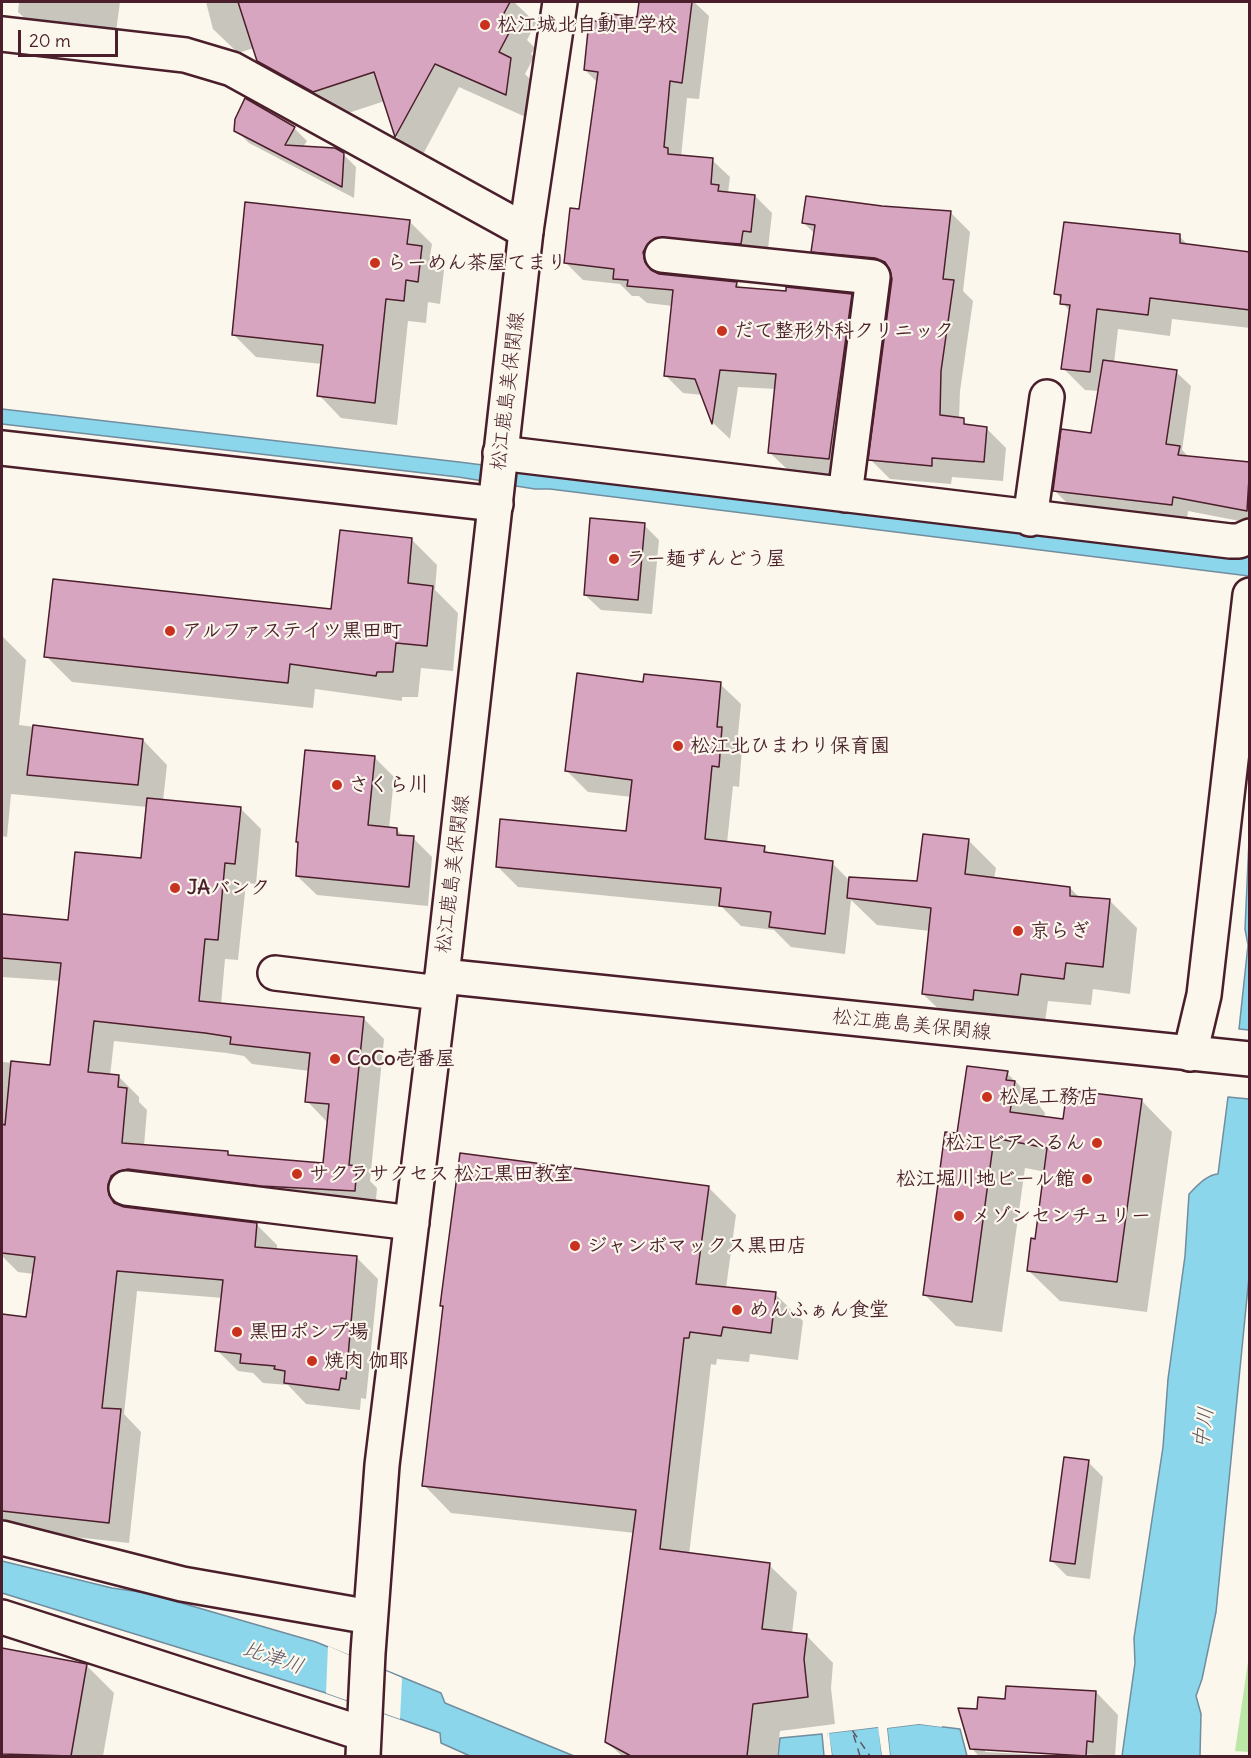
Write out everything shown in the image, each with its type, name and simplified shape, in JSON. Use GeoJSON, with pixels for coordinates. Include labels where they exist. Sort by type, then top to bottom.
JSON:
{"type":"FeatureCollection","features":[{"type":"Feature","properties":{"kind":"street","name":"松江鹿島美保関線"},"geometry":{"type":"LineString","coordinates":[[560,2],[526,231],[440,984],[1250,1059]]}},
{"type":"Feature","properties":{"kind":"street"},"geometry":{"type":"LineString","coordinates":[[2,34],[186,55],[232,69],[526,231]]}},
{"type":"Feature","properties":{"kind":"street"},"geometry":{"type":"LineString","coordinates":[[662,255],[873,277],[845,495]]}},
{"type":"Feature","properties":{"kind":"street"},"geometry":{"type":"LineString","coordinates":[[1030,519],[1047,397]]}},
{"type":"Feature","properties":{"kind":"street"},"geometry":{"type":"LineString","coordinates":[[2,448],[496,500]]}},
{"type":"Feature","properties":{"kind":"street"},"geometry":{"type":"LineString","coordinates":[[500,458],[845,495],[1030,519],[1239,542],[1250,536]]}},
{"type":"Feature","properties":{"kind":"street"},"geometry":{"type":"LineString","coordinates":[[1195,1054],[1250,595]]}},
{"type":"Feature","properties":{"kind":"street"},"geometry":{"type":"LineString","coordinates":[[2,1617],[364,1734],[370,1617],[382,1465],[440,984],[275,973]]}},
{"type":"Feature","properties":{"kind":"street"},"geometry":{"type":"LineString","coordinates":[[126,1188],[412,1222]]}},
{"type":"Feature","properties":{"kind":"street"},"geometry":{"type":"LineString","coordinates":[[2,1538],[182,1584],[370,1617]]}},
{"type":"Feature","properties":{"kind":"green space"},"geometry":{"type":"Polygon","coordinates":[[[1249,1655],[1249,1752],[1235,1751],[1249,1655]]]}},
{"type":"Feature","properties":{"kind":"water"},"geometry":{"type":"Polygon","coordinates":[[[2,409],[459,462],[911,519],[1249,557],[1249,576],[550,489],[535,489],[458,477],[2,424],[2,409]]]}},
{"type":"Feature","properties":{"kind":"water"},"geometry":{"type":"Polygon","coordinates":[[[1249,840],[1249,1030],[1239,1029],[1248,945],[1245,929],[1249,840]]]}},
{"type":"Feature","properties":{"kind":"water","name":"中川"},"geometry":{"type":"Polygon","coordinates":[[[1228,1097],[1249,1099],[1249,1277],[1216,1612],[1202,1679],[1196,1696],[1201,1714],[1200,1756],[1122,1756],[1135,1663],[1134,1638],[1163,1447],[1168,1379],[1185,1256],[1189,1194],[1206,1179],[1218,1174],[1228,1097]]]}},
{"type":"Feature","properties":{"kind":"water","name":"比津川"},"geometry":{"type":"Polygon","coordinates":[[[2,1561],[112,1588],[147,1593],[316,1642],[441,1693],[445,1703],[574,1756],[470,1756],[441,1743],[440,1733],[326,1693],[2,1593],[2,1561]]]}},
{"type":"Feature","properties":{"kind":"water"},"geometry":{"type":"Polygon","coordinates":[[[919,1724],[960,1729],[967,1756],[890,1756],[887,1728],[919,1724]]]}},
{"type":"Feature","properties":{"kind":"water"},"geometry":{"type":"Polygon","coordinates":[[[879,1727],[882,1756],[832,1756],[828,1733],[879,1727]]]}},
{"type":"Feature","properties":{"kind":"water"},"geometry":{"type":"Polygon","coordinates":[[[822,1734],[824,1756],[778,1756],[780,1738],[822,1734]]]}},
{"type":"Feature","properties":{"kind":"pier"},"geometry":{"type":"Polygon","coordinates":[[[328,1646],[402,1678],[400,1719],[326,1693],[328,1646]]]}},
{"type":"Feature","properties":{"kind":"pier"},"geometry":{"type":"Polygon","coordinates":[[[919,1721],[942,1724],[942,1727],[919,1724],[887,1728],[890,1756],[887,1756],[885,1726],[919,1721]]]}},
{"type":"Feature","properties":{"kind":"pier"},"geometry":{"type":"Polygon","coordinates":[[[878,1724],[882,1727],[885,1756],[882,1756],[878,1727],[829,1733],[832,1756],[829,1756],[827,1730],[878,1724]]]}},
{"type":"Feature","properties":{"kind":"building"},"geometry":{"type":"Polygon","coordinates":[[[238,2],[510,2],[502,17],[511,22],[507,28],[510,31],[499,52],[511,58],[506,95],[435,64],[395,137],[374,72],[313,92],[257,61],[238,2]]]}},
{"type":"Feature","properties":{"kind":"building"},"geometry":{"type":"Polygon","coordinates":[[[639,2],[692,2],[682,83],[670,81],[664,147],[668,148],[668,154],[713,158],[711,184],[719,185],[718,191],[755,195],[751,232],[743,231],[741,244],[655,238],[643,252],[645,262],[651,270],[659,274],[737,282],[736,287],[786,291],[786,287],[852,294],[829,459],[768,453],[776,374],[720,370],[712,424],[695,379],[664,376],[673,290],[627,286],[628,280],[613,279],[614,269],[564,263],[570,208],[579,209],[598,72],[584,70],[589,21],[601,21],[602,13],[637,17],[639,2]]]}},
{"type":"Feature","properties":{"kind":"building"},"geometry":{"type":"Polygon","coordinates":[[[245,98],[295,127],[285,145],[335,148],[344,153],[342,187],[234,131],[235,119],[245,98]]]}},
{"type":"Feature","properties":{"kind":"building"},"geometry":{"type":"Polygon","coordinates":[[[806,196],[882,206],[951,211],[943,279],[954,280],[941,371],[940,415],[964,418],[964,424],[987,427],[984,462],[932,458],[932,466],[868,460],[892,279],[890,270],[885,262],[875,258],[811,252],[815,225],[802,223],[806,196]]]}},
{"type":"Feature","properties":{"kind":"building"},"geometry":{"type":"Polygon","coordinates":[[[245,202],[410,220],[407,244],[422,246],[418,282],[406,280],[404,301],[386,299],[375,403],[317,396],[323,345],[232,335],[245,202]]]}},
{"type":"Feature","properties":{"kind":"building"},"geometry":{"type":"Polygon","coordinates":[[[1064,222],[1180,234],[1180,243],[1250,252],[1250,310],[1150,298],[1148,315],[1097,309],[1090,372],[1061,369],[1070,305],[1060,304],[1061,295],[1054,294],[1064,222]]]}},
{"type":"Feature","properties":{"kind":"building"},"geometry":{"type":"Polygon","coordinates":[[[1103,360],[1177,370],[1166,444],[1180,446],[1178,455],[1250,462],[1247,511],[1173,497],[1172,505],[1053,491],[1061,429],[1091,433],[1103,360]]]}},
{"type":"Feature","properties":{"kind":"building","name":"ラー麺ずんどう屋"},"geometry":{"type":"Polygon","coordinates":[[[590,518],[645,523],[638,600],[584,595],[590,518]]]}},
{"type":"Feature","properties":{"kind":"building"},"geometry":{"type":"Polygon","coordinates":[[[340,530],[412,538],[408,583],[433,586],[427,646],[396,643],[393,672],[377,672],[376,676],[290,664],[288,683],[44,657],[53,579],[331,609],[340,530]]]}},
{"type":"Feature","properties":{"kind":"building"},"geometry":{"type":"Polygon","coordinates":[[[577,673],[643,682],[644,674],[721,682],[717,727],[722,727],[719,767],[712,766],[705,839],[765,846],[764,852],[833,861],[825,934],[769,927],[771,912],[719,906],[721,888],[496,867],[500,819],[626,831],[632,780],[565,771],[577,673]]]}},
{"type":"Feature","properties":{"kind":"building"},"geometry":{"type":"Polygon","coordinates":[[[33,725],[143,739],[138,785],[27,775],[33,725]]]}},
{"type":"Feature","properties":{"kind":"building"},"geometry":{"type":"Polygon","coordinates":[[[305,750],[375,756],[368,825],[397,828],[397,835],[414,836],[409,887],[296,876],[298,842],[296,842],[305,750]]]}},
{"type":"Feature","properties":{"kind":"building"},"geometry":{"type":"Polygon","coordinates":[[[147,798],[241,807],[235,864],[225,863],[218,940],[205,939],[199,1001],[364,1017],[349,1165],[357,1166],[355,1191],[261,1186],[128,1169],[111,1176],[108,1185],[109,1195],[114,1203],[124,1207],[257,1223],[255,1247],[357,1256],[346,1379],[341,1378],[339,1390],[284,1383],[285,1371],[274,1369],[275,1366],[240,1363],[241,1354],[215,1351],[223,1280],[117,1271],[102,1408],[121,1409],[109,1523],[2,1511],[2,1314],[26,1317],[35,1257],[2,1253],[2,1124],[5,1125],[11,1061],[50,1065],[61,963],[2,958],[2,914],[68,920],[75,852],[141,858],[147,798]],[[94,1021],[88,1072],[119,1075],[118,1087],[127,1088],[122,1143],[228,1151],[228,1155],[323,1163],[329,1104],[305,1102],[310,1053],[230,1044],[231,1037],[94,1021]]]}},
{"type":"Feature","properties":{"kind":"building","name":"京らぎ"},"geometry":{"type":"Polygon","coordinates":[[[923,834],[969,839],[965,874],[1070,887],[1070,896],[1110,899],[1103,967],[1066,963],[1064,979],[1021,974],[1018,995],[974,990],[973,1000],[922,994],[931,908],[847,898],[849,877],[917,881],[923,834]]]}},
{"type":"Feature","properties":{"kind":"building"},"geometry":{"type":"Polygon","coordinates":[[[967,1066],[1008,1071],[1006,1080],[1015,1081],[1010,1112],[1063,1119],[1067,1090],[1142,1099],[1117,1282],[1027,1271],[1031,1238],[1035,1239],[1047,1148],[994,1138],[972,1302],[923,1295],[945,1132],[957,1133],[967,1066]]]}},
{"type":"Feature","properties":{"kind":"building"},"geometry":{"type":"Polygon","coordinates":[[[460,1153],[709,1186],[696,1284],[776,1292],[771,1333],[723,1327],[721,1336],[690,1332],[689,1338],[684,1338],[660,1549],[770,1563],[762,1629],[807,1634],[804,1659],[808,1697],[753,1704],[747,1756],[631,1756],[605,1742],[636,1510],[422,1486],[443,1306],[440,1306],[460,1153]]]}},
{"type":"Feature","properties":{"kind":"building"},"geometry":{"type":"Polygon","coordinates":[[[1064,1457],[1089,1460],[1075,1564],[1050,1561],[1064,1457]]]}},
{"type":"Feature","properties":{"kind":"building"},"geometry":{"type":"Polygon","coordinates":[[[2,1648],[87,1664],[71,1756],[2,1754],[2,1648]]]}},
{"type":"Feature","properties":{"kind":"building"},"geometry":{"type":"Polygon","coordinates":[[[1006,1686],[1096,1691],[1093,1742],[1087,1741],[1086,1756],[970,1749],[958,1708],[977,1709],[978,1697],[1005,1699],[1006,1686]]]}},
{"type":"Feature","properties":{"kind":"ferry route"},"geometry":{"type":"LineString","coordinates":[[860,1756],[852,1730],[870,1756]]}},
{"type":"Feature","properties":{"kind":"place","name":"松江城北自動車学校"},"geometry":{"type":"Point","coordinates":[485,25]}},
{"type":"Feature","properties":{"kind":"place","name":"らーめん茶屋てまり"},"geometry":{"type":"Point","coordinates":[375,263]}},
{"type":"Feature","properties":{"kind":"place","name":"だて整形外科クリニック"},"geometry":{"type":"Point","coordinates":[722,331]}},
{"type":"Feature","properties":{"kind":"place","name":"ラー麺ずんどう屋"},"geometry":{"type":"Point","coordinates":[614,559]}},
{"type":"Feature","properties":{"kind":"place","name":"アルファステイツ黒田町"},"geometry":{"type":"Point","coordinates":[170,631]}},
{"type":"Feature","properties":{"kind":"place","name":"松江北ひまわり保育園"},"geometry":{"type":"Point","coordinates":[678,746]}},
{"type":"Feature","properties":{"kind":"place","name":"さくら川"},"geometry":{"type":"Point","coordinates":[337,785]}},
{"type":"Feature","properties":{"kind":"place","name":"JAバンク"},"geometry":{"type":"Point","coordinates":[175,888]}},
{"type":"Feature","properties":{"kind":"place","name":"京らぎ"},"geometry":{"type":"Point","coordinates":[1018,931]}},
{"type":"Feature","properties":{"kind":"place","name":"CoCo壱番屋"},"geometry":{"type":"Point","coordinates":[335,1059]}},
{"type":"Feature","properties":{"kind":"place","name":"松尾工務店"},"geometry":{"type":"Point","coordinates":[987,1097]}},
{"type":"Feature","properties":{"kind":"place","name":"松江ビアへるん"},"geometry":{"type":"Point","coordinates":[1097,1143]}},
{"type":"Feature","properties":{"kind":"place","name":"サクラサクセス 松江黒田教室"},"geometry":{"type":"Point","coordinates":[297,1174]}},
{"type":"Feature","properties":{"kind":"place","name":"松江堀川地ビール館"},"geometry":{"type":"Point","coordinates":[1087,1179]}},
{"type":"Feature","properties":{"kind":"place","name":"メゾンセンチュリー"},"geometry":{"type":"Point","coordinates":[959,1216]}},
{"type":"Feature","properties":{"kind":"place","name":"ジャンボマックス黒田店"},"geometry":{"type":"Point","coordinates":[575,1246]}},
{"type":"Feature","properties":{"kind":"place","name":"めんふぁん食堂"},"geometry":{"type":"Point","coordinates":[737,1310]}},
{"type":"Feature","properties":{"kind":"place","name":"黒田ポンプ場"},"geometry":{"type":"Point","coordinates":[237,1332]}},
{"type":"Feature","properties":{"kind":"place","name":"焼肉 伽耶"},"geometry":{"type":"Point","coordinates":[312,1361]}}]}
